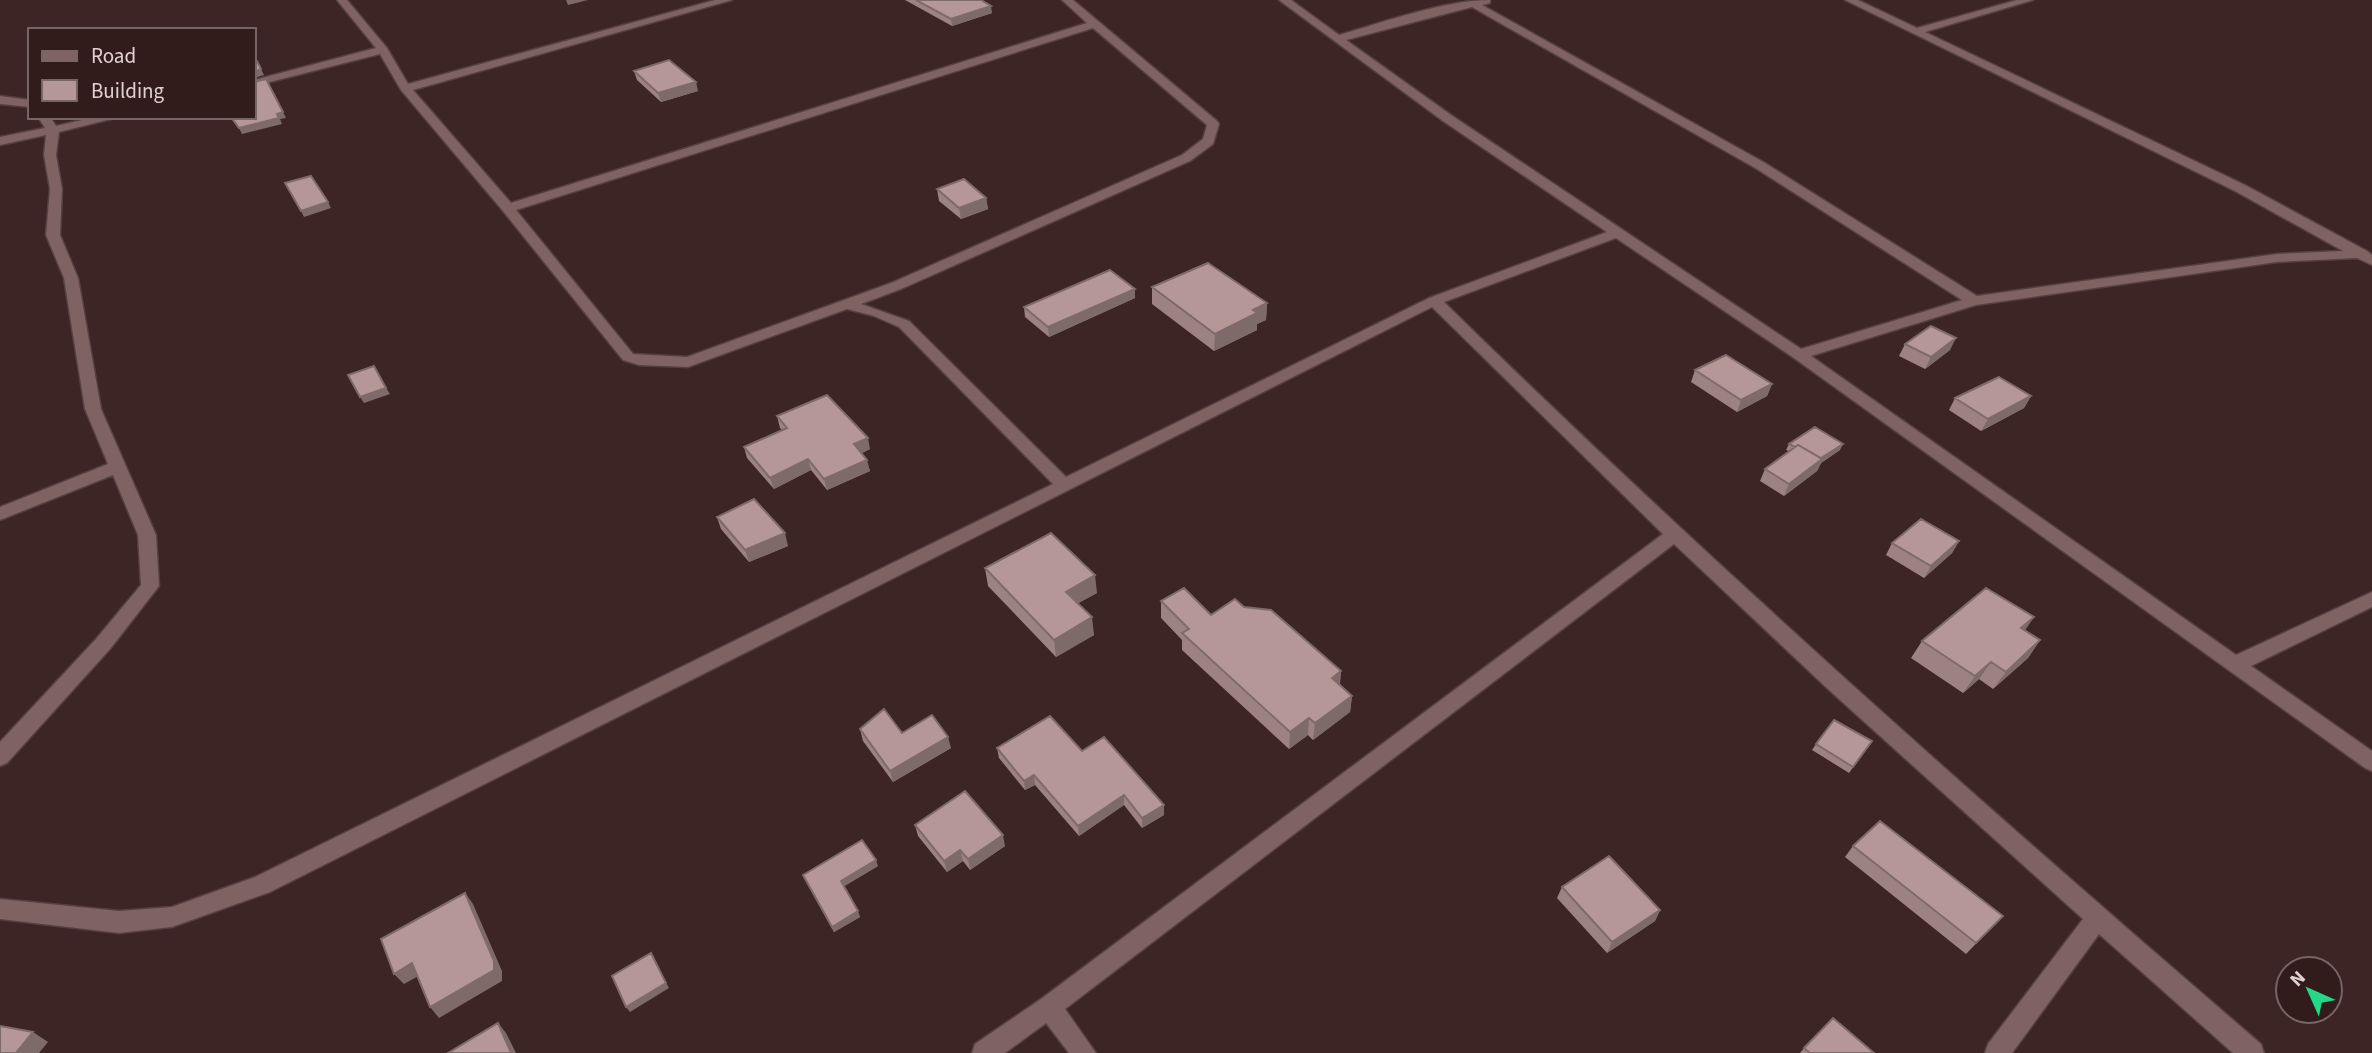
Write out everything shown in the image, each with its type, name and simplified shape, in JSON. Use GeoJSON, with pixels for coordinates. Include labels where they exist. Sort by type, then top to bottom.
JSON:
{"type":"FeatureCollection","features":[{"type":"Feature","properties":{"kind":"street"},"geometry":{"type":"LineString","coordinates":[[342,0],[383,50],[405,88],[508,208],[628,357],[688,362],[896,286],[1186,158],[1209,141],[1213,124],[1067,0]]}},
{"type":"Feature","properties":{"kind":"street"},"geometry":{"type":"LineString","coordinates":[[676,0],[689,11]]}},
{"type":"Feature","properties":{"kind":"street"},"geometry":{"type":"LineString","coordinates":[[405,88],[727,0]]}},
{"type":"Feature","properties":{"kind":"street"},"geometry":{"type":"LineString","coordinates":[[1284,0],[1447,118],[1799,355],[2372,762]]}},
{"type":"Feature","properties":{"kind":"street"},"geometry":{"type":"LineString","coordinates":[[1850,0],[2240,188],[2367,258]]}},
{"type":"Feature","properties":{"kind":"street"},"geometry":{"type":"LineString","coordinates":[[1918,31],[2028,0]]}},
{"type":"Feature","properties":{"kind":"street"},"geometry":{"type":"LineString","coordinates":[[1337,39],[1481,2],[1761,166],[1973,301]]}},
{"type":"Feature","properties":{"kind":"street"},"geometry":{"type":"LineString","coordinates":[[508,208],[1094,24]]}},
{"type":"Feature","properties":{"kind":"street"},"geometry":{"type":"LineString","coordinates":[[256,82],[383,50]]}},
{"type":"Feature","properties":{"kind":"street"},"geometry":{"type":"LineString","coordinates":[[0,100],[28,104]]}},
{"type":"Feature","properties":{"kind":"street"},"geometry":{"type":"LineString","coordinates":[[0,141],[48,124],[94,119]]}},
{"type":"Feature","properties":{"kind":"street"},"geometry":{"type":"LineString","coordinates":[[0,757],[103,644],[149,586],[147,535],[93,410],[71,278],[53,235],[56,189],[48,124]]}},
{"type":"Feature","properties":{"kind":"street"},"geometry":{"type":"LineString","coordinates":[[0,909],[119,922],[172,917],[262,885],[1434,301],[1618,232]]}},
{"type":"Feature","properties":{"kind":"street"},"geometry":{"type":"LineString","coordinates":[[1799,355],[1973,301],[2277,258],[2367,258]]}},
{"type":"Feature","properties":{"kind":"street"},"geometry":{"type":"LineString","coordinates":[[1434,301],[1674,535],[2097,918],[2252,1053]]}},
{"type":"Feature","properties":{"kind":"street"},"geometry":{"type":"LineString","coordinates":[[845,304],[879,313],[904,324],[1063,484]]}},
{"type":"Feature","properties":{"kind":"street"},"geometry":{"type":"LineString","coordinates":[[0,514],[116,467]]}},
{"type":"Feature","properties":{"kind":"street"},"geometry":{"type":"LineString","coordinates":[[984,1053],[1049,1007],[1674,535]]}},
{"type":"Feature","properties":{"kind":"street"},"geometry":{"type":"LineString","coordinates":[[2236,664],[2372,598]]}},
{"type":"Feature","properties":{"kind":"street"},"geometry":{"type":"LineString","coordinates":[[1997,1053],[2097,918]]}},
{"type":"Feature","properties":{"kind":"street"},"geometry":{"type":"LineString","coordinates":[[1049,1007],[1084,1053]]}},
{"type":"Feature","properties":{"kind":"building"},"geometry":{"type":"Polygon","coordinates":[[[916,0],[981,0],[991,6],[951,19],[916,0]]]}},
{"type":"Feature","properties":{"kind":"building"},"geometry":{"type":"Polygon","coordinates":[[[669,60],[696,82],[658,93],[634,71],[669,60]]]}},
{"type":"Feature","properties":{"kind":"building"},"geometry":{"type":"Polygon","coordinates":[[[266,79],[283,112],[277,114],[279,118],[239,128],[232,119],[256,119],[256,82],[266,79]]]}},
{"type":"Feature","properties":{"kind":"building"},"geometry":{"type":"Polygon","coordinates":[[[311,176],[328,202],[301,211],[285,183],[311,176]]]}},
{"type":"Feature","properties":{"kind":"building"},"geometry":{"type":"Polygon","coordinates":[[[964,179],[986,198],[959,208],[937,189],[964,179]]]}},
{"type":"Feature","properties":{"kind":"building"},"geometry":{"type":"Polygon","coordinates":[[[1208,263],[1267,303],[1253,310],[1257,313],[1215,334],[1152,287],[1208,263]]]}},
{"type":"Feature","properties":{"kind":"building"},"geometry":{"type":"Polygon","coordinates":[[[1110,270],[1135,289],[1048,327],[1024,307],[1110,270]]]}},
{"type":"Feature","properties":{"kind":"building"},"geometry":{"type":"Polygon","coordinates":[[[1931,326],[1956,338],[1931,357],[1905,344],[1931,326]]]}},
{"type":"Feature","properties":{"kind":"building"},"geometry":{"type":"Polygon","coordinates":[[[1726,355],[1772,384],[1741,400],[1695,370],[1726,355]]]}},
{"type":"Feature","properties":{"kind":"building"},"geometry":{"type":"Polygon","coordinates":[[[374,366],[386,388],[360,397],[348,375],[374,366]]]}},
{"type":"Feature","properties":{"kind":"building"},"geometry":{"type":"Polygon","coordinates":[[[1999,377],[2031,396],[1988,419],[1955,398],[1999,377]]]}},
{"type":"Feature","properties":{"kind":"building"},"geometry":{"type":"Polygon","coordinates":[[[827,395],[868,438],[854,444],[867,460],[824,479],[808,459],[770,478],[744,447],[787,428],[777,416],[827,395]]]}},
{"type":"Feature","properties":{"kind":"building"},"geometry":{"type":"Polygon","coordinates":[[[1815,427],[1843,444],[1821,458],[1798,445],[1795,447],[1789,444],[1815,427]]]}},
{"type":"Feature","properties":{"kind":"building"},"geometry":{"type":"Polygon","coordinates":[[[1798,445],[1822,459],[1789,484],[1765,469],[1798,445]]]}},
{"type":"Feature","properties":{"kind":"building"},"geometry":{"type":"Polygon","coordinates":[[[754,499],[785,533],[745,550],[717,517],[754,499]]]}},
{"type":"Feature","properties":{"kind":"building"},"geometry":{"type":"Polygon","coordinates":[[[1921,519],[1959,541],[1931,566],[1892,543],[1921,519]]]}},
{"type":"Feature","properties":{"kind":"building"},"geometry":{"type":"Polygon","coordinates":[[[1051,533],[1095,575],[1066,592],[1092,617],[1054,640],[985,568],[1051,533]]]}},
{"type":"Feature","properties":{"kind":"building"},"geometry":{"type":"Polygon","coordinates":[[[1184,588],[1211,615],[1235,599],[1244,607],[1271,610],[1341,671],[1332,678],[1352,696],[1315,723],[1309,718],[1290,732],[1182,633],[1189,629],[1161,601],[1184,588]]]}},
{"type":"Feature","properties":{"kind":"building"},"geometry":{"type":"Polygon","coordinates":[[[1986,588],[2034,617],[2021,628],[2040,640],[2006,672],[1991,662],[1975,676],[1922,641],[1986,588]]]}},
{"type":"Feature","properties":{"kind":"building"},"geometry":{"type":"Polygon","coordinates":[[[884,709],[902,733],[932,715],[948,737],[890,771],[860,729],[884,709]]]}},
{"type":"Feature","properties":{"kind":"building"},"geometry":{"type":"Polygon","coordinates":[[[1050,716],[1082,751],[1104,737],[1164,805],[1142,818],[1124,795],[1078,826],[1034,775],[1024,781],[997,748],[1050,716]]]}},
{"type":"Feature","properties":{"kind":"building"},"geometry":{"type":"Polygon","coordinates":[[[1834,720],[1872,741],[1853,767],[1816,744],[1834,720]]]}},
{"type":"Feature","properties":{"kind":"building"},"geometry":{"type":"Polygon","coordinates":[[[965,791],[1003,835],[968,859],[960,850],[944,861],[915,825],[965,791]]]}},
{"type":"Feature","properties":{"kind":"building"},"geometry":{"type":"Polygon","coordinates":[[[1880,821],[2003,916],[1976,943],[1853,846],[1880,821]]]}},
{"type":"Feature","properties":{"kind":"building"},"geometry":{"type":"Polygon","coordinates":[[[862,840],[876,860],[841,881],[858,911],[832,927],[803,875],[862,840]]]}},
{"type":"Feature","properties":{"kind":"building"},"geometry":{"type":"Polygon","coordinates":[[[1609,856],[1660,910],[1612,942],[1562,887],[1609,856]]]}},
{"type":"Feature","properties":{"kind":"building"},"geometry":{"type":"Polygon","coordinates":[[[465,893],[494,961],[494,970],[430,1007],[412,963],[394,974],[381,939],[465,893]]]}},
{"type":"Feature","properties":{"kind":"building"},"geometry":{"type":"Polygon","coordinates":[[[651,953],[666,983],[626,1007],[612,976],[651,953]]]}},
{"type":"Feature","properties":{"kind":"building"},"geometry":{"type":"Polygon","coordinates":[[[1833,1018],[1874,1053],[1810,1053],[1804,1048],[1833,1018]]]}},
{"type":"Feature","properties":{"kind":"building"},"geometry":{"type":"Polygon","coordinates":[[[498,1023],[511,1053],[448,1053],[498,1023]]]}},
{"type":"Feature","properties":{"kind":"building"},"geometry":{"type":"Polygon","coordinates":[[[0,1026],[33,1032],[16,1053],[0,1053],[0,1026]]]}}]}
